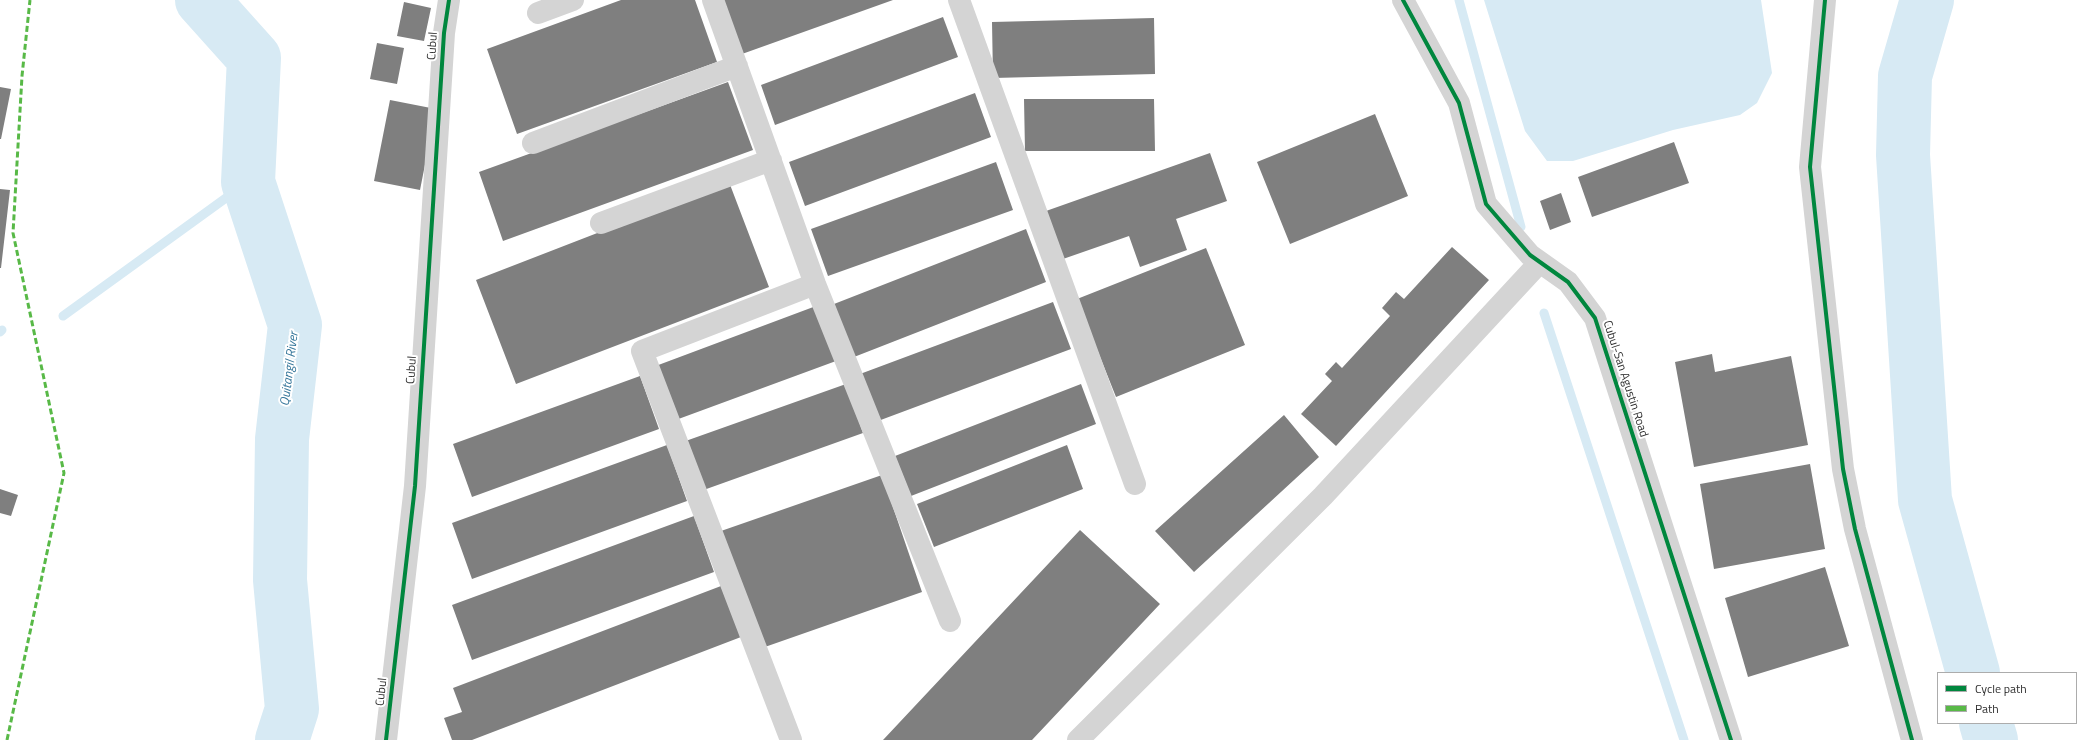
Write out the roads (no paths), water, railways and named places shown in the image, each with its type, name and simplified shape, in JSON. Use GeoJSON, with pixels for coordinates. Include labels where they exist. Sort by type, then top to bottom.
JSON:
{"type":"FeatureCollection","features":[{"type":"Feature","properties":{"kind":"street","name":"Cubul"},"geometry":{"type":"LineString","coordinates":[[386,740],[415,486],[444,33],[449,0]]}},
{"type":"Feature","properties":{"kind":"street"},"geometry":{"type":"LineString","coordinates":[[538,13],[573,0]]}},
{"type":"Feature","properties":{"kind":"street"},"geometry":{"type":"LineString","coordinates":[[712,0],[772,160],[815,284],[950,621]]}},
{"type":"Feature","properties":{"kind":"street"},"geometry":{"type":"LineString","coordinates":[[958,0],[1135,484]]}},
{"type":"Feature","properties":{"kind":"street","name":"Cubul-San Agustin Road"},"geometry":{"type":"LineString","coordinates":[[1403,0],[1459,103],[1486,204],[1530,255],[1568,282],[1595,318],[1731,740]]}},
{"type":"Feature","properties":{"kind":"street"},"geometry":{"type":"LineString","coordinates":[[1825,0],[1810,167],[1843,469],[1855,529],[1912,740]]}},
{"type":"Feature","properties":{"kind":"street"},"geometry":{"type":"LineString","coordinates":[[533,143],[737,66]]}},
{"type":"Feature","properties":{"kind":"street"},"geometry":{"type":"LineString","coordinates":[[601,223],[772,160]]}},
{"type":"Feature","properties":{"kind":"street"},"geometry":{"type":"LineString","coordinates":[[1078,740],[1323,496],[1540,262]]}},
{"type":"Feature","properties":{"kind":"street"},"geometry":{"type":"LineString","coordinates":[[791,740],[642,351],[815,284]]}},
{"type":"Feature","properties":{"kind":"water"},"geometry":{"type":"Polygon","coordinates":[[[1484,0],[1761,0],[1772,73],[1757,103],[1740,115],[1673,130],[1573,161],[1547,161],[1525,131],[1484,0]]]}},
{"type":"Feature","properties":{"kind":"waterway","name":"Quitangil River"},"geometry":{"type":"LineString","coordinates":[[202,0],[254,58],[248,182],[295,325],[282,439],[280,580],[292,709],[282,740]]}},
{"type":"Feature","properties":{"kind":"waterway"},"geometry":{"type":"LineString","coordinates":[[1459,0],[1521,227]]}},
{"type":"Feature","properties":{"kind":"waterway"},"geometry":{"type":"LineString","coordinates":[[1927,0],[1905,76],[1903,155],[1925,500],[1973,672]]}},
{"type":"Feature","properties":{"kind":"waterway"},"geometry":{"type":"LineString","coordinates":[[63,316],[248,182]]}},
{"type":"Feature","properties":{"kind":"waterway"},"geometry":{"type":"LineString","coordinates":[[1544,313],[1684,740]]}},
{"type":"Feature","properties":{"kind":"waterway"},"geometry":{"type":"LineString","coordinates":[[1986,724],[1991,740]]}}]}
